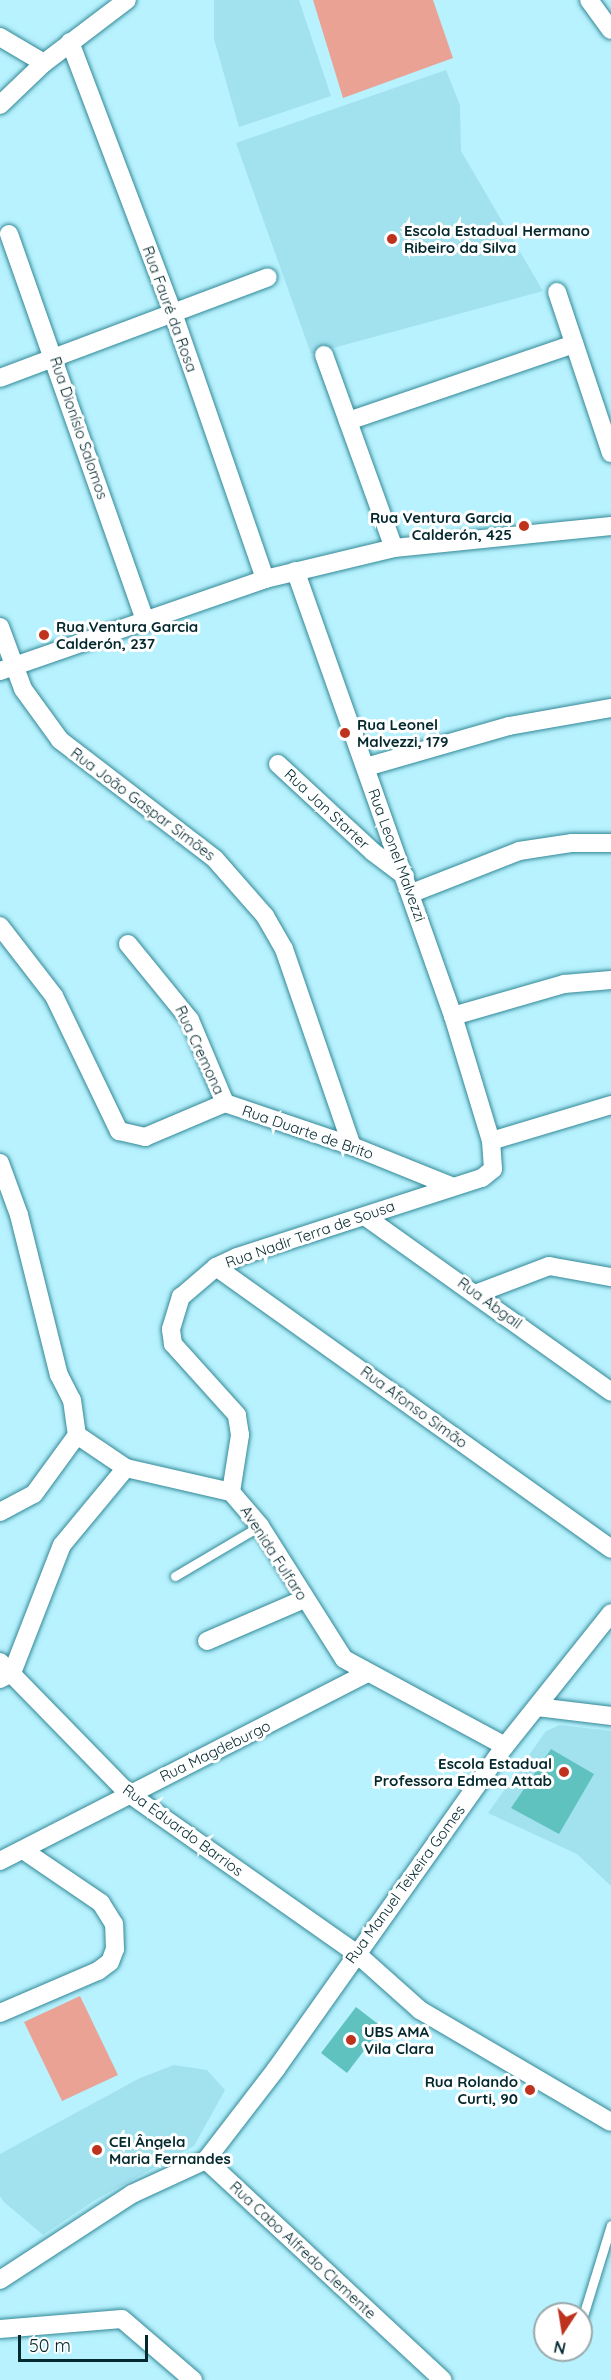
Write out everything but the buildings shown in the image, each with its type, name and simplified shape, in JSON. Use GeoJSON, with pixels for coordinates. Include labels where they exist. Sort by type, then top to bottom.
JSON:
{"type":"FeatureCollection","features":[{"type":"Feature","properties":{"kind":"street"},"geometry":{"type":"LineString","coordinates":[[0,105],[44,63],[127,0]]}},
{"type":"Feature","properties":{"kind":"street"},"geometry":{"type":"LineString","coordinates":[[588,0],[611,30]]}},
{"type":"Feature","properties":{"kind":"street"},"geometry":{"type":"LineString","coordinates":[[0,37],[44,63]]}},
{"type":"Feature","properties":{"kind":"street","name":"Rua Fauré da Rosa"},"geometry":{"type":"LineString","coordinates":[[70,42],[173,313],[265,579]]}},
{"type":"Feature","properties":{"kind":"street","name":"Rua Dionísio Salomos"},"geometry":{"type":"LineString","coordinates":[[9,234],[56,360],[146,622]]}},
{"type":"Feature","properties":{"kind":"street"},"geometry":{"type":"LineString","coordinates":[[0,378],[56,360],[268,277]]}},
{"type":"Feature","properties":{"kind":"street"},"geometry":{"type":"LineString","coordinates":[[556,292],[611,453]]}},
{"type":"Feature","properties":{"kind":"street"},"geometry":{"type":"LineString","coordinates":[[348,421],[574,344]]}},
{"type":"Feature","properties":{"kind":"street"},"geometry":{"type":"LineString","coordinates":[[324,354],[394,548]]}},
{"type":"Feature","properties":{"kind":"street"},"geometry":{"type":"LineString","coordinates":[[7,668],[146,622],[265,579],[296,571],[394,548],[611,526]]}},
{"type":"Feature","properties":{"kind":"street","name":"Rua Leonel Malvezzi"},"geometry":{"type":"LineString","coordinates":[[296,571],[453,1016],[490,1141]]}},
{"type":"Feature","properties":{"kind":"street","name":"Rua João Gaspar Simões"},"geometry":{"type":"LineString","coordinates":[[0,627],[7,668],[39,716],[60,740],[216,859],[265,916],[284,950],[352,1146]]}},
{"type":"Feature","properties":{"kind":"street"},"geometry":{"type":"LineString","coordinates":[[366,767],[510,726],[611,708]]}},
{"type":"Feature","properties":{"kind":"street","name":"Rua Jan Starter"},"geometry":{"type":"LineString","coordinates":[[278,764],[408,884]]}},
{"type":"Feature","properties":{"kind":"street"},"geometry":{"type":"LineString","coordinates":[[408,884],[519,851],[572,843],[611,843]]}},
{"type":"Feature","properties":{"kind":"street","name":"Rua Duarte de Brito"},"geometry":{"type":"LineString","coordinates":[[0,926],[54,996],[119,1131],[146,1137],[225,1103],[352,1146],[451,1186]]}},
{"type":"Feature","properties":{"kind":"street","name":"Rua Cremona"},"geometry":{"type":"LineString","coordinates":[[128,944],[190,1020],[225,1103]]}},
{"type":"Feature","properties":{"kind":"street"},"geometry":{"type":"LineString","coordinates":[[453,1016],[564,984],[611,980]]}},
{"type":"Feature","properties":{"kind":"street"},"geometry":{"type":"LineString","coordinates":[[490,1141],[611,1105]]}},
{"type":"Feature","properties":{"kind":"street","name":"Rua Nadir Terra de Sousa"},"geometry":{"type":"LineString","coordinates":[[231,1492],[240,1435],[237,1415],[173,1344],[171,1329],[181,1297],[216,1266],[366,1217],[451,1186],[490,1175],[493,1170],[490,1141]]}},
{"type":"Feature","properties":{"kind":"street"},"geometry":{"type":"LineString","coordinates":[[0,1163],[19,1215],[60,1375],[72,1400],[77,1435],[34,1494],[0,1512]]}},
{"type":"Feature","properties":{"kind":"street","name":"Rua Abgail"},"geometry":{"type":"LineString","coordinates":[[366,1217],[478,1293],[611,1392]]}},
{"type":"Feature","properties":{"kind":"street","name":"Rua Afonso Simão"},"geometry":{"type":"LineString","coordinates":[[216,1266],[611,1550]]}},
{"type":"Feature","properties":{"kind":"street"},"geometry":{"type":"LineString","coordinates":[[478,1293],[549,1266],[611,1277]]}},
{"type":"Feature","properties":{"kind":"street","name":"Avenida Fulfaro"},"geometry":{"type":"LineString","coordinates":[[77,1435],[126,1468],[231,1492],[260,1526],[344,1659],[365,1674],[505,1746]]}},
{"type":"Feature","properties":{"kind":"street"},"geometry":{"type":"LineString","coordinates":[[4,1671],[62,1545],[126,1468]]}},
{"type":"Feature","properties":{"kind":"street"},"geometry":{"type":"LineString","coordinates":[[207,1641],[304,1599]]}},
{"type":"Feature","properties":{"kind":"street","name":"Rua Manuel Teixeira Gomes"},"geometry":{"type":"LineString","coordinates":[[206,2160],[276,2069],[356,1953],[505,1746],[611,1613]]}},
{"type":"Feature","properties":{"kind":"street","name":"Rua Eduardo Barrios"},"geometry":{"type":"LineString","coordinates":[[4,1671],[128,1793],[356,1953],[420,2010],[611,2122]]}},
{"type":"Feature","properties":{"kind":"street","name":"Rua Magdeburgo"},"geometry":{"type":"LineString","coordinates":[[0,1862],[128,1793],[240,1740],[365,1674]]}},
{"type":"Feature","properties":{"kind":"street"},"geometry":{"type":"LineString","coordinates":[[537,1707],[611,1716]]}},
{"type":"Feature","properties":{"kind":"street"},"geometry":{"type":"LineString","coordinates":[[0,2013],[98,1971],[110,1962],[115,1949],[114,1924],[101,1903],[23,1850]]}},
{"type":"Feature","properties":{"kind":"street"},"geometry":{"type":"LineString","coordinates":[[0,2280],[132,2194],[206,2160]]}},
{"type":"Feature","properties":{"kind":"street","name":"Rua Cabo Alfredo Clemente"},"geometry":{"type":"LineString","coordinates":[[206,2160],[443,2380]]}},
{"type":"Feature","properties":{"kind":"street"},"geometry":{"type":"LineString","coordinates":[[0,2329],[122,2319],[193,2380]]}},
{"type":"Feature","properties":{"kind":"lane"},"geometry":{"type":"LineString","coordinates":[[175,1576],[260,1526]]}},
{"type":"Feature","properties":{"kind":"lane"},"geometry":{"type":"LineString","coordinates":[[588,2302],[611,2225]]}},
{"type":"Feature","properties":{"kind":"shaded area"},"geometry":{"type":"Polygon","coordinates":[[[214,0],[299,0],[331,96],[239,127],[214,39],[214,0]]]}},
{"type":"Feature","properties":{"kind":"shaded area"},"geometry":{"type":"Polygon","coordinates":[[[313,0],[433,0],[453,58],[343,98],[313,0]]]}},
{"type":"Feature","properties":{"kind":"shaded area","name":"Escola Estadual Hermano Ribeiro da Silva"},"geometry":{"type":"Polygon","coordinates":[[[446,70],[460,105],[461,151],[543,291],[311,354],[236,143],[446,70]]]}},
{"type":"Feature","properties":{"kind":"shaded area","name":"Escola Estadual Professora Edmea Attab"},"geometry":{"type":"Polygon","coordinates":[[[560,1725],[611,1731],[611,1886],[577,1854],[488,1813],[546,1731],[560,1725]]]}},
{"type":"Feature","properties":{"kind":"shaded area"},"geometry":{"type":"Polygon","coordinates":[[[80,1996],[118,2075],[62,2101],[24,2022],[80,1996]]]}},
{"type":"Feature","properties":{"kind":"shaded area","name":"CEI Ângela Maria Fernandes"},"geometry":{"type":"Polygon","coordinates":[[[174,2065],[207,2070],[225,2090],[194,2146],[95,2200],[43,2235],[4,2202],[0,2196],[0,2154],[140,2078],[174,2065]]]}},
{"type":"Feature","properties":{"kind":"place","name":"Escola Estadual Hermano Ribeiro da Silva"},"geometry":{"type":"Point","coordinates":[392,239]}},
{"type":"Feature","properties":{"kind":"place","name":"Rua Ventura Garcia Calderón, 425"},"geometry":{"type":"Point","coordinates":[524,526]}},
{"type":"Feature","properties":{"kind":"place","name":"Rua Ventura Garcia Calderón, 237"},"geometry":{"type":"Point","coordinates":[44,635]}},
{"type":"Feature","properties":{"kind":"place","name":"Rua Leonel Malvezzi, 179"},"geometry":{"type":"Point","coordinates":[345,733]}},
{"type":"Feature","properties":{"kind":"place","name":"Escola Estadual Professora Edmea Attab"},"geometry":{"type":"Point","coordinates":[564,1772]}},
{"type":"Feature","properties":{"kind":"place","name":"UBS AMA Vila Clara"},"geometry":{"type":"Point","coordinates":[351,2040]}},
{"type":"Feature","properties":{"kind":"place","name":"Rua Rolando Curti, 90"},"geometry":{"type":"Point","coordinates":[530,2090]}},
{"type":"Feature","properties":{"kind":"place","name":"CEI Ângela Maria Fernandes"},"geometry":{"type":"Point","coordinates":[97,2150]}}]}
